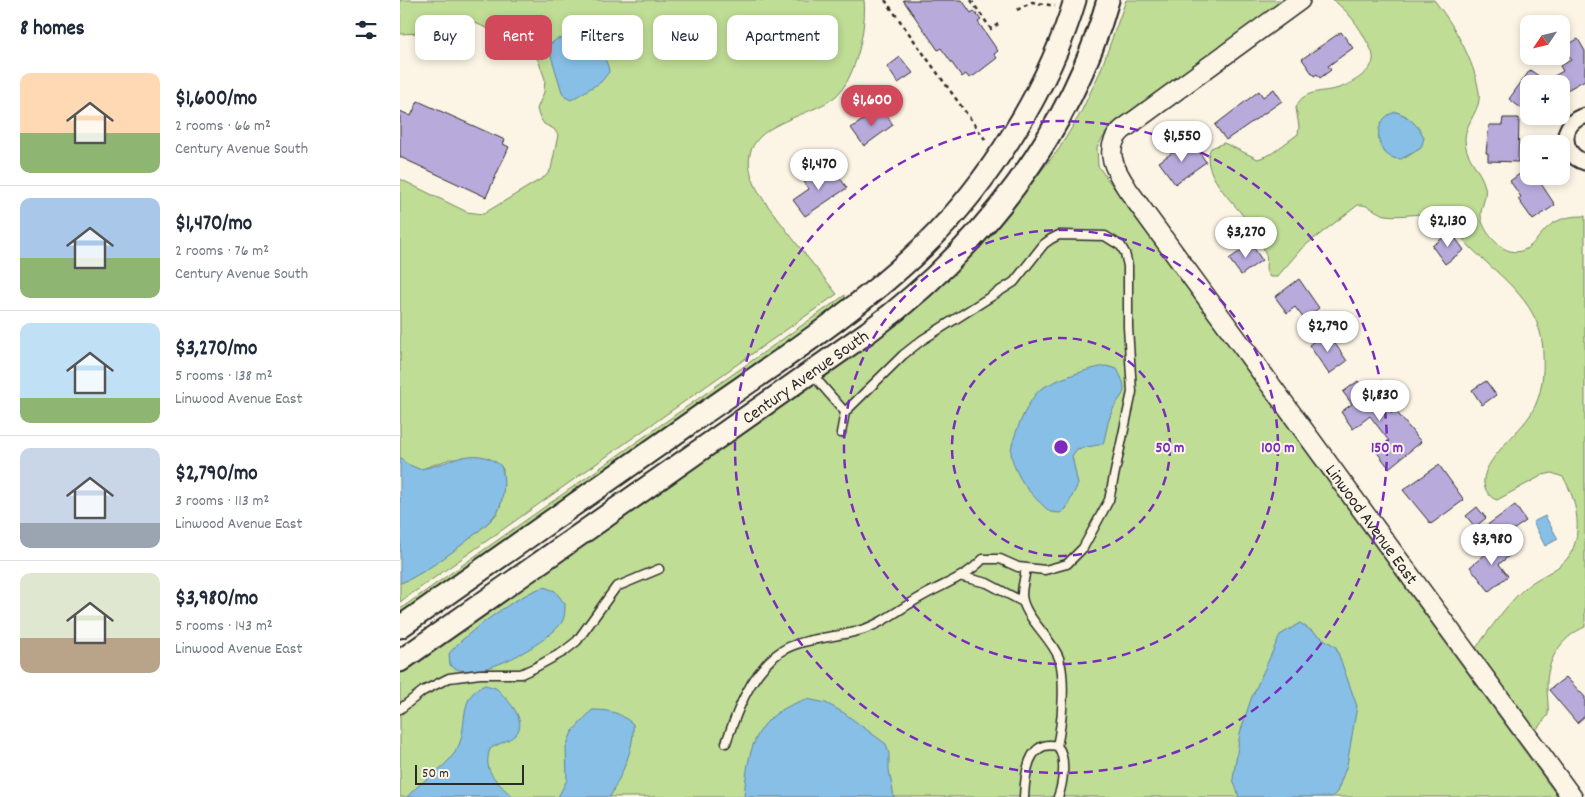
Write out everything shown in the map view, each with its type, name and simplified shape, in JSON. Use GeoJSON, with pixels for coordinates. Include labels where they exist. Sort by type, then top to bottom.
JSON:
{"type":"FeatureCollection","features":[{"type":"Feature","properties":{"kind":"main road","name":"Century Avenue South"},"geometry":{"type":"LineString","coordinates":[[400,661],[876,327],[918,293],[965,247],[998,209],[1039,150],[1065,106],[1092,45],[1108,0]]}},
{"type":"Feature","properties":{"kind":"main road","name":"Century Avenue South"},"geometry":{"type":"LineString","coordinates":[[400,626],[850,309],[924,246],[975,186],[1011,136],[1055,52],[1062,5]]}},
{"type":"Feature","properties":{"kind":"street","name":"Linwood Avenue East"},"geometry":{"type":"LineString","coordinates":[[1300,0],[1278,18],[1122,130],[1114,140],[1111,151],[1114,168],[1128,190],[1572,797]]}},
{"type":"Feature","properties":{"kind":"street"},"geometry":{"type":"LineString","coordinates":[[1585,116],[1576,119],[1569,125],[1565,138],[1566,147],[1572,155],[1585,162]]}},
{"type":"Feature","properties":{"kind":"lane"},"geometry":{"type":"LineString","coordinates":[[726,743],[744,699],[756,677],[768,662],[781,651],[794,645],[872,626],[923,596],[963,577],[983,559],[1000,559],[1026,568],[1045,570],[1056,568],[1076,557],[1109,500],[1132,392],[1126,253],[1114,240],[1105,236],[1060,234],[1051,239],[1044,244],[1014,282],[922,340],[897,361],[845,412],[841,433]]}},
{"type":"Feature","properties":{"kind":"lane"},"geometry":{"type":"LineString","coordinates":[[811,372],[845,412]]}},
{"type":"Feature","properties":{"kind":"lane"},"geometry":{"type":"LineString","coordinates":[[1023,602],[1026,568]]}},
{"type":"Feature","properties":{"kind":"lane"},"geometry":{"type":"LineString","coordinates":[[400,710],[423,691],[448,678],[480,674],[521,674],[534,668],[563,652],[577,641],[616,587],[659,569]]}},
{"type":"Feature","properties":{"kind":"lane"},"geometry":{"type":"LineString","coordinates":[[963,577],[987,583],[1023,602],[1053,647],[1061,666],[1060,733],[1057,746],[1062,753],[1063,761],[1058,797]]}},
{"type":"Feature","properties":{"kind":"lane"},"geometry":{"type":"LineString","coordinates":[[1024,797],[1025,780],[1032,755],[1045,745],[1057,746]]}},
{"type":"Feature","properties":{"kind":"path"},"geometry":{"type":"LineString","coordinates":[[886,0],[988,142]]}},
{"type":"Feature","properties":{"kind":"path"},"geometry":{"type":"LineString","coordinates":[[971,0],[992,29],[1001,22]]}},
{"type":"Feature","properties":{"kind":"path"},"geometry":{"type":"LineString","coordinates":[[1057,0],[1062,5]]}},
{"type":"Feature","properties":{"kind":"path"},"geometry":{"type":"LineString","coordinates":[[1018,10],[1032,2],[1062,5]]}},
{"type":"Feature","properties":{"kind":"path"},"geometry":{"type":"LineString","coordinates":[[983,148],[992,135]]}},
{"type":"Feature","properties":{"kind":"green space"},"geometry":{"type":"Polygon","coordinates":[[[400,0],[864,0],[864,23],[859,51],[843,88],[836,96],[824,104],[777,125],[763,134],[754,145],[749,159],[752,177],[763,199],[837,294],[400,602],[400,583],[422,572],[452,551],[481,529],[498,512],[502,497],[503,469],[493,461],[450,459],[419,470],[405,463],[400,457],[400,179],[467,212],[483,214],[546,176],[551,169],[558,135],[554,129],[544,124],[537,109],[544,92],[545,79],[538,60],[552,60],[552,15],[485,15],[485,27],[475,23],[475,15],[415,15],[415,33],[400,34],[400,0]]]}},
{"type":"Feature","properties":{"kind":"green space"},"geometry":{"type":"Polygon","coordinates":[[[1126,0],[1284,0],[1111,125],[1097,147],[1098,166],[1558,797],[400,797],[400,673],[859,350],[912,310],[954,272],[988,236],[1059,149],[1080,114],[1100,72],[1126,0]]]}},
{"type":"Feature","properties":{"kind":"green space"},"geometry":{"type":"Polygon","coordinates":[[[1333,0],[1434,0],[1449,20],[1468,55],[1479,92],[1478,104],[1466,132],[1465,145],[1485,187],[1481,218],[1486,230],[1494,241],[1505,249],[1517,252],[1534,243],[1552,224],[1568,217],[1585,216],[1585,627],[1569,637],[1552,659],[1547,677],[1548,715],[1536,730],[1476,648],[1511,602],[1530,584],[1557,568],[1566,560],[1576,541],[1577,518],[1575,507],[1563,477],[1552,473],[1543,475],[1497,500],[1488,493],[1484,481],[1486,471],[1492,460],[1532,412],[1542,384],[1543,354],[1541,337],[1529,307],[1508,282],[1442,218],[1421,214],[1386,215],[1362,205],[1358,205],[1302,248],[1277,277],[1270,277],[1266,269],[1266,255],[1260,241],[1248,222],[1219,185],[1209,166],[1208,157],[1211,148],[1224,143],[1258,159],[1271,154],[1298,134],[1299,127],[1296,108],[1303,98],[1314,93],[1333,90],[1343,86],[1354,81],[1369,69],[1373,60],[1370,48],[1357,25],[1333,0]],[[1396,112],[1405,158],[1421,148],[1421,132],[1406,116],[1396,112]]]}},
{"type":"Feature","properties":{"kind":"green space"},"geometry":{"type":"Polygon","coordinates":[[[845,295],[843,303],[400,615],[400,609],[845,295]]]}},
{"type":"Feature","properties":{"kind":"water"},"geometry":{"type":"Polygon","coordinates":[[[562,38],[562,60],[605,60],[608,66],[609,72],[601,82],[571,100],[565,97],[562,92],[552,59],[552,43],[557,39],[562,38]]]}},
{"type":"Feature","properties":{"kind":"water"},"geometry":{"type":"Polygon","coordinates":[[[1396,112],[1413,122],[1424,138],[1421,148],[1401,159],[1385,153],[1379,138],[1379,129],[1382,122],[1388,115],[1396,112]]]}},
{"type":"Feature","properties":{"kind":"water"},"geometry":{"type":"Polygon","coordinates":[[[1106,366],[1117,369],[1124,385],[1123,393],[1108,421],[1103,444],[1077,449],[1072,456],[1078,484],[1066,509],[1060,513],[1050,512],[1026,488],[1014,466],[1011,451],[1018,428],[1031,400],[1041,389],[1072,375],[1106,366]]]}},
{"type":"Feature","properties":{"kind":"water"},"geometry":{"type":"Polygon","coordinates":[[[481,456],[491,459],[501,466],[504,483],[503,496],[499,508],[491,520],[437,563],[400,583],[400,457],[405,463],[419,469],[460,458],[481,456]]]}},
{"type":"Feature","properties":{"kind":"water"},"geometry":{"type":"Polygon","coordinates":[[[1545,516],[1558,539],[1545,546],[1533,522],[1545,516]]]}},
{"type":"Feature","properties":{"kind":"water"},"geometry":{"type":"Polygon","coordinates":[[[544,587],[555,591],[565,604],[565,613],[562,621],[550,634],[523,652],[491,667],[461,670],[450,665],[449,654],[466,636],[521,597],[544,587]]]}},
{"type":"Feature","properties":{"kind":"water"},"geometry":{"type":"Polygon","coordinates":[[[1300,623],[1336,647],[1357,706],[1347,765],[1337,792],[1332,797],[1239,797],[1233,779],[1240,733],[1251,699],[1280,635],[1300,623]]]}},
{"type":"Feature","properties":{"kind":"water"},"geometry":{"type":"Polygon","coordinates":[[[485,685],[496,688],[515,710],[520,723],[515,735],[490,749],[488,757],[489,770],[492,776],[512,797],[407,797],[442,767],[455,753],[462,737],[467,703],[476,690],[485,685]]]}},
{"type":"Feature","properties":{"kind":"water"},"geometry":{"type":"Polygon","coordinates":[[[807,699],[826,703],[844,713],[886,744],[894,797],[744,797],[748,763],[752,748],[765,724],[776,714],[807,699]]]}},
{"type":"Feature","properties":{"kind":"water"},"geometry":{"type":"Polygon","coordinates":[[[592,710],[614,712],[633,724],[630,752],[610,797],[558,797],[567,780],[566,747],[572,732],[592,710]]]}},
{"type":"Feature","properties":{"kind":"building"},"geometry":{"type":"Polygon","coordinates":[[[903,0],[962,0],[971,13],[974,11],[981,20],[978,22],[998,51],[994,54],[997,58],[975,75],[969,78],[966,74],[962,77],[941,48],[938,50],[903,0]]]}},
{"type":"Feature","properties":{"kind":"building"},"geometry":{"type":"Polygon","coordinates":[[[1341,32],[1353,48],[1328,66],[1331,70],[1320,78],[1317,74],[1314,76],[1302,59],[1341,32]]]}},
{"type":"Feature","properties":{"kind":"building"},"geometry":{"type":"Polygon","coordinates":[[[1578,39],[1585,51],[1585,80],[1570,88],[1570,75],[1556,75],[1563,71],[1560,66],[1570,65],[1570,44],[1578,39]]]}},
{"type":"Feature","properties":{"kind":"building"},"geometry":{"type":"Polygon","coordinates":[[[900,57],[913,73],[898,83],[887,67],[900,57]]]}},
{"type":"Feature","properties":{"kind":"building"},"geometry":{"type":"Polygon","coordinates":[[[1530,70],[1537,75],[1526,75],[1530,70]]]}},
{"type":"Feature","properties":{"kind":"building"},"geometry":{"type":"Polygon","coordinates":[[[1520,84],[1520,107],[1509,99],[1520,84]]]}},
{"type":"Feature","properties":{"kind":"building"},"geometry":{"type":"Polygon","coordinates":[[[1274,89],[1282,101],[1226,140],[1215,125],[1259,91],[1263,97],[1274,89]]]}},
{"type":"Feature","properties":{"kind":"building"},"geometry":{"type":"Polygon","coordinates":[[[418,101],[505,140],[503,144],[509,147],[486,197],[400,157],[400,111],[411,116],[418,101]]]}},
{"type":"Feature","properties":{"kind":"building"},"geometry":{"type":"Polygon","coordinates":[[[882,107],[893,125],[864,146],[851,128],[882,107]]]}},
{"type":"Feature","properties":{"kind":"building"},"geometry":{"type":"Polygon","coordinates":[[[1503,118],[1519,118],[1518,162],[1488,161],[1488,153],[1486,153],[1489,125],[1502,125],[1503,118]]]}},
{"type":"Feature","properties":{"kind":"building"},"geometry":{"type":"Polygon","coordinates":[[[1194,144],[1206,162],[1175,184],[1159,162],[1176,150],[1179,154],[1194,144]]]}},
{"type":"Feature","properties":{"kind":"building"},"geometry":{"type":"Polygon","coordinates":[[[815,167],[824,179],[835,171],[847,188],[805,216],[793,200],[809,189],[801,177],[815,167]]]}},
{"type":"Feature","properties":{"kind":"building"},"geometry":{"type":"Polygon","coordinates":[[[1520,174],[1520,185],[1542,185],[1555,205],[1533,220],[1518,199],[1521,197],[1510,181],[1520,174]]]}},
{"type":"Feature","properties":{"kind":"building"},"geometry":{"type":"Polygon","coordinates":[[[1451,232],[1464,250],[1445,264],[1432,246],[1451,232]]]}},
{"type":"Feature","properties":{"kind":"building"},"geometry":{"type":"Polygon","coordinates":[[[1251,244],[1262,260],[1241,275],[1229,259],[1251,244]]]}},
{"type":"Feature","properties":{"kind":"building"},"geometry":{"type":"Polygon","coordinates":[[[1299,279],[1319,308],[1304,319],[1295,307],[1287,313],[1275,297],[1299,279]]]}},
{"type":"Feature","properties":{"kind":"building"},"geometry":{"type":"Polygon","coordinates":[[[1327,332],[1347,361],[1329,374],[1309,345],[1327,332]]]}},
{"type":"Feature","properties":{"kind":"building"},"geometry":{"type":"Polygon","coordinates":[[[1358,381],[1362,386],[1369,381],[1392,413],[1395,410],[1421,442],[1389,468],[1376,451],[1389,441],[1370,416],[1353,429],[1341,412],[1352,404],[1343,392],[1358,381]]]}},
{"type":"Feature","properties":{"kind":"building"},"geometry":{"type":"Polygon","coordinates":[[[1486,381],[1496,395],[1482,405],[1472,390],[1486,381]]]}},
{"type":"Feature","properties":{"kind":"building"},"geometry":{"type":"Polygon","coordinates":[[[1439,465],[1464,500],[1431,524],[1403,490],[1439,465]]]}},
{"type":"Feature","properties":{"kind":"building"},"geometry":{"type":"Polygon","coordinates":[[[1515,505],[1526,521],[1497,541],[1486,526],[1515,505]]]}},
{"type":"Feature","properties":{"kind":"building"},"geometry":{"type":"Polygon","coordinates":[[[1477,507],[1486,518],[1475,527],[1466,516],[1477,507]]]}},
{"type":"Feature","properties":{"kind":"building"},"geometry":{"type":"Polygon","coordinates":[[[1503,540],[1513,553],[1499,564],[1508,576],[1489,591],[1470,567],[1503,540]]]}},
{"type":"Feature","properties":{"kind":"building"},"geometry":{"type":"Polygon","coordinates":[[[1566,677],[1585,697],[1585,716],[1577,723],[1549,690],[1566,677]]]}}]}
